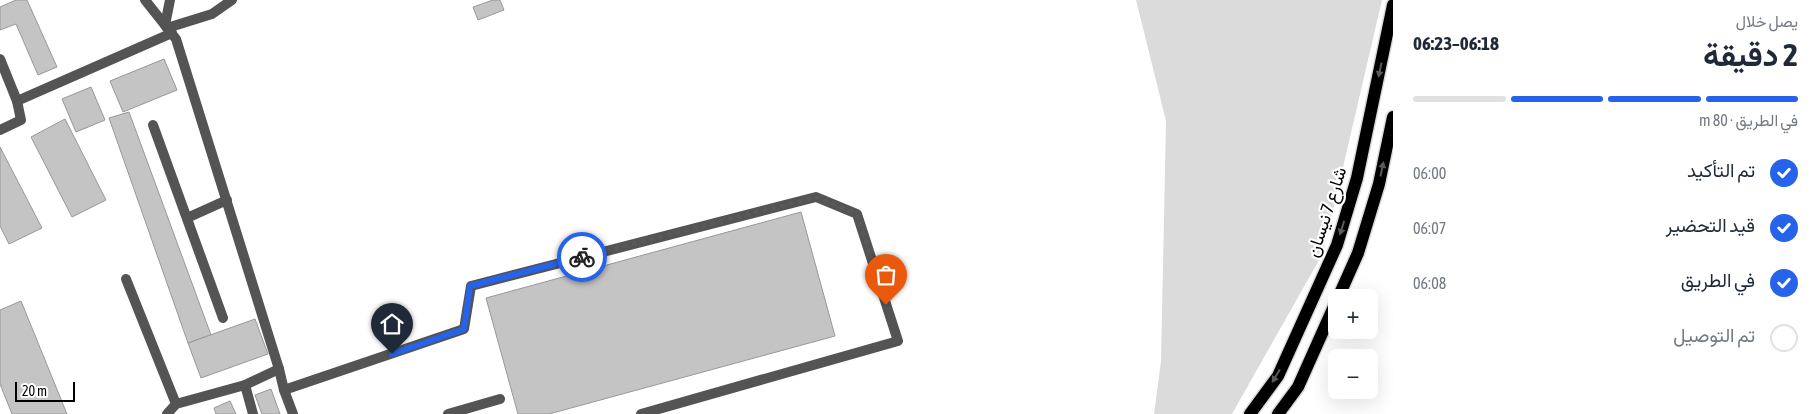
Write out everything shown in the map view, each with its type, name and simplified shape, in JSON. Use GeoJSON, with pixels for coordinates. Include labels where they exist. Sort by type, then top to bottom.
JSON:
{"type":"FeatureCollection","features":[{"type":"Feature","properties":{"kind":"main road","name":"شارع 7 نيسان"},"geometry":{"type":"LineString","coordinates":[[1250,414],[1278,376],[1337,245],[1358,178],[1393,5]]}},
{"type":"Feature","properties":{"kind":"main road"},"geometry":{"type":"LineString","coordinates":[[1342,289],[1358,253],[1379,184],[1393,118]]}},
{"type":"Feature","properties":{"kind":"main road"},"geometry":{"type":"LineString","coordinates":[[1278,414],[1298,387],[1328,320]]}},
{"type":"Feature","properties":{"kind":"street"},"geometry":{"type":"LineString","coordinates":[[145,0],[176,39],[293,414]]}},
{"type":"Feature","properties":{"kind":"street"},"geometry":{"type":"LineString","coordinates":[[168,29],[170,0]]}},
{"type":"Feature","properties":{"kind":"street"},"geometry":{"type":"LineString","coordinates":[[17,101],[168,29],[212,14],[232,0]]}},
{"type":"Feature","properties":{"kind":"street"},"geometry":{"type":"LineString","coordinates":[[0,59],[17,101],[21,120],[0,130]]}},
{"type":"Feature","properties":{"kind":"street"},"geometry":{"type":"LineString","coordinates":[[153,124],[223,318]]}},
{"type":"Feature","properties":{"kind":"street"},"geometry":{"type":"LineString","coordinates":[[284,390],[464,329],[470,286],[816,197],[857,214],[898,341],[641,414]]}},
{"type":"Feature","properties":{"kind":"street"},"geometry":{"type":"LineString","coordinates":[[187,218],[226,200]]}},
{"type":"Feature","properties":{"kind":"street"},"geometry":{"type":"LineString","coordinates":[[126,279],[176,404]]}},
{"type":"Feature","properties":{"kind":"street"},"geometry":{"type":"LineString","coordinates":[[167,414],[176,404],[244,385],[279,369]]}},
{"type":"Feature","properties":{"kind":"street"},"geometry":{"type":"LineString","coordinates":[[244,385],[253,414]]}},
{"type":"Feature","properties":{"kind":"street"},"geometry":{"type":"LineString","coordinates":[[448,414],[500,399]]}},
{"type":"Feature","properties":{"kind":"shaded area"},"geometry":{"type":"Polygon","coordinates":[[[1136,0],[1382,0],[1323,253],[1232,414],[1154,414],[1161,361],[1166,121],[1136,0]]]}},
{"type":"Feature","properties":{"kind":"building"},"geometry":{"type":"Polygon","coordinates":[[[16,0],[27,0],[57,67],[38,75],[16,24],[0,30],[0,7],[16,0]]]}},
{"type":"Feature","properties":{"kind":"building"},"geometry":{"type":"Polygon","coordinates":[[[493,0],[500,0],[504,10],[478,20],[473,7],[493,0]]]}},
{"type":"Feature","properties":{"kind":"building"},"geometry":{"type":"Polygon","coordinates":[[[164,59],[177,90],[123,112],[110,81],[164,59]]]}},
{"type":"Feature","properties":{"kind":"building"},"geometry":{"type":"Polygon","coordinates":[[[91,87],[105,120],[76,132],[62,99],[91,87]]]}},
{"type":"Feature","properties":{"kind":"building"},"geometry":{"type":"Polygon","coordinates":[[[129,112],[211,335],[188,343],[109,118],[129,112]]]}},
{"type":"Feature","properties":{"kind":"building"},"geometry":{"type":"Polygon","coordinates":[[[65,119],[106,200],[72,217],[31,137],[65,119]]]}},
{"type":"Feature","properties":{"kind":"building"},"geometry":{"type":"Polygon","coordinates":[[[0,147],[42,228],[9,244],[0,226],[0,147]]]}},
{"type":"Feature","properties":{"kind":"building"},"geometry":{"type":"Polygon","coordinates":[[[801,212],[835,336],[549,414],[518,414],[486,298],[801,212]]]}},
{"type":"Feature","properties":{"kind":"building"},"geometry":{"type":"Polygon","coordinates":[[[21,301],[67,414],[12,414],[0,384],[0,310],[21,301]]]}},
{"type":"Feature","properties":{"kind":"building"},"geometry":{"type":"Polygon","coordinates":[[[255,319],[268,354],[201,378],[188,343],[255,319]]]}},
{"type":"Feature","properties":{"kind":"building"},"geometry":{"type":"Polygon","coordinates":[[[271,389],[280,414],[262,414],[255,395],[271,389]]]}},
{"type":"Feature","properties":{"kind":"building"},"geometry":{"type":"Polygon","coordinates":[[[230,401],[236,414],[216,414],[214,408],[230,401]]]}},
{"type":"Feature","properties":{"kind":"way so far"},"geometry":{"type":"LineString","coordinates":[[582,257],[816,197],[857,214],[886,305]]}},
{"type":"Feature","properties":{"kind":"route"},"geometry":{"type":"LineString","coordinates":[[392,354],[464,329],[470,286],[582,257]]}}]}
